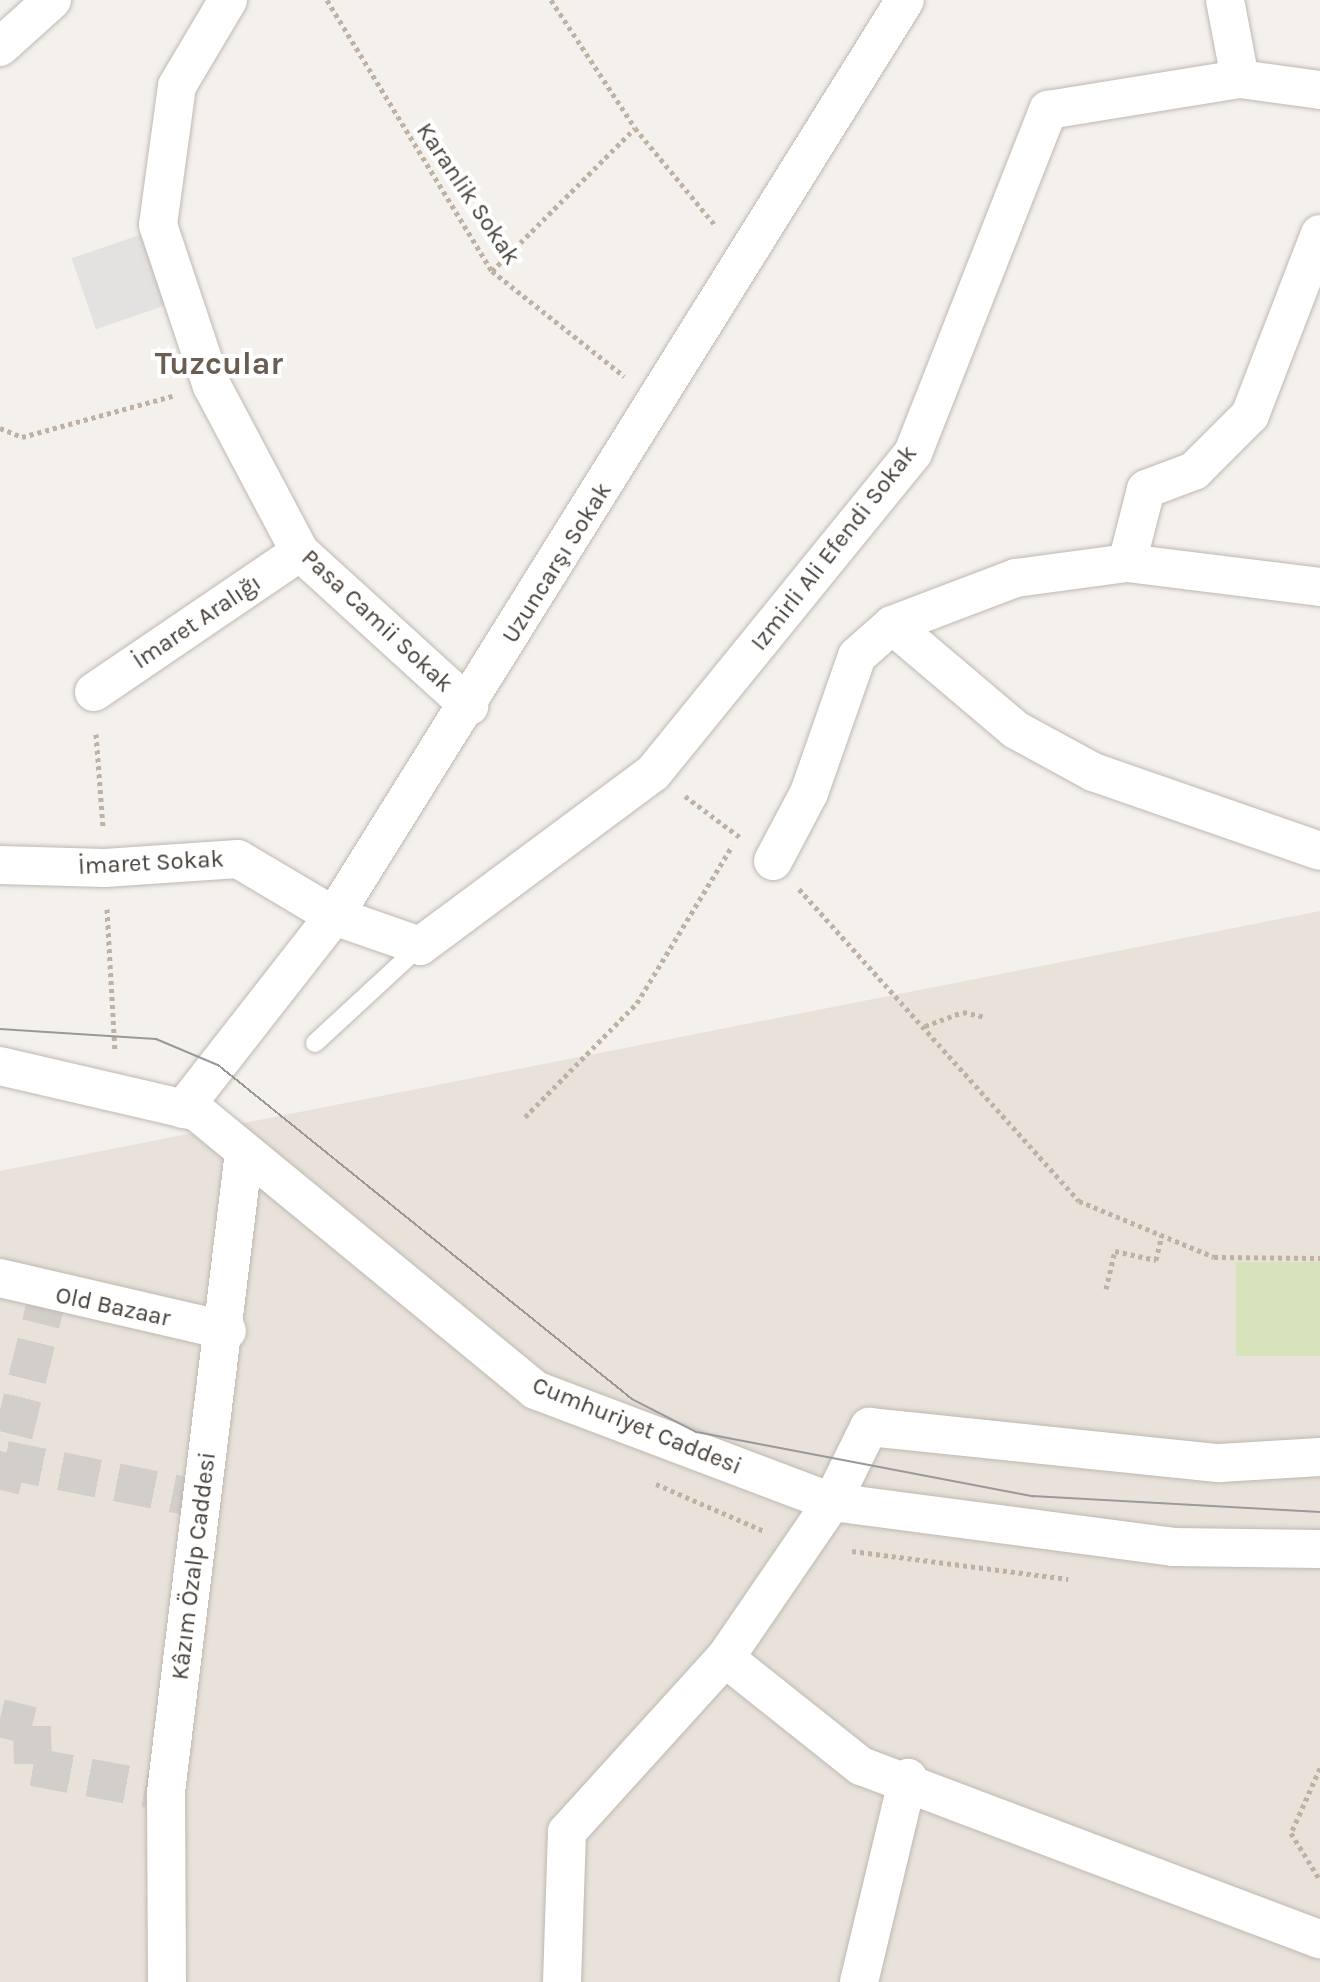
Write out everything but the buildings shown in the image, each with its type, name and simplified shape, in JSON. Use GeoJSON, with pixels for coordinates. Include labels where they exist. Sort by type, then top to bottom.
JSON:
{"type":"FeatureCollection","features":[{"type":"Feature","properties":{"kind":"street"},"geometry":{"type":"LineString","coordinates":[[0,47],[52,0]]}},
{"type":"Feature","properties":{"kind":"street","name":"Pasa Camii Sokak"},"geometry":{"type":"LineString","coordinates":[[228,0],[177,86],[158,225],[212,386],[300,552],[469,706]]}},
{"type":"Feature","properties":{"kind":"street","name":"Uzuncarşı Sokak"},"geometry":{"type":"LineString","coordinates":[[183,1109],[334,916],[469,706],[905,0]]}},
{"type":"Feature","properties":{"kind":"street"},"geometry":{"type":"LineString","coordinates":[[1225,0],[1240,79]]}},
{"type":"Feature","properties":{"kind":"street","name":"Izmirli Ali Efendi Sokak"},"geometry":{"type":"LineString","coordinates":[[420,946],[653,773],[913,453],[1048,110],[1240,79],[1320,90]]}},
{"type":"Feature","properties":{"kind":"street"},"geometry":{"type":"LineString","coordinates":[[1127,563],[1146,489],[1194,471],[1250,415],[1317,252]]}},
{"type":"Feature","properties":{"kind":"street","name":"İmaret Aralığı"},"geometry":{"type":"LineString","coordinates":[[94,692],[300,552]]}},
{"type":"Feature","properties":{"kind":"street"},"geometry":{"type":"LineString","coordinates":[[773,861],[809,793],[857,656],[892,625],[1016,578],[1127,563],[1320,587]]}},
{"type":"Feature","properties":{"kind":"street"},"geometry":{"type":"LineString","coordinates":[[892,625],[1016,730],[1093,772],[1320,851]]}},
{"type":"Feature","properties":{"kind":"street","name":"İmaret Sokak"},"geometry":{"type":"LineString","coordinates":[[0,865],[105,868],[238,859],[334,916]]}},
{"type":"Feature","properties":{"kind":"street"},"geometry":{"type":"LineString","coordinates":[[334,916],[420,946]]}},
{"type":"Feature","properties":{"kind":"street","name":"Cumhuriyet Caddesi"},"geometry":{"type":"LineString","coordinates":[[0,1066],[183,1109],[230,1133],[244,1152],[535,1390],[832,1502],[1173,1547],[1320,1549]]}},
{"type":"Feature","properties":{"kind":"street","name":"Kâzım Özalp Caddesi"},"geometry":{"type":"LineString","coordinates":[[167,1982],[166,1792],[227,1331],[244,1152]]}},
{"type":"Feature","properties":{"kind":"street","name":"Old Bazaar"},"geometry":{"type":"LineString","coordinates":[[0,1278],[227,1331]]}},
{"type":"Feature","properties":{"kind":"street"},"geometry":{"type":"LineString","coordinates":[[562,1982],[567,1832],[725,1658],[832,1502],[869,1427],[1220,1463],[1320,1457]]}},
{"type":"Feature","properties":{"kind":"street"},"geometry":{"type":"LineString","coordinates":[[725,1658],[861,1766],[908,1778],[1320,1939]]}},
{"type":"Feature","properties":{"kind":"street"},"geometry":{"type":"LineString","coordinates":[[859,1982],[908,1778]]}},
{"type":"Feature","properties":{"kind":"lane"},"geometry":{"type":"LineString","coordinates":[[315,1043],[420,946]]}},
{"type":"Feature","properties":{"kind":"path","name":"Karanlik Sokak"},"geometry":{"type":"LineString","coordinates":[[327,0],[492,271],[657,403]]}},
{"type":"Feature","properties":{"kind":"path"},"geometry":{"type":"LineString","coordinates":[[551,0],[635,128],[744,259]]}},
{"type":"Feature","properties":{"kind":"path"},"geometry":{"type":"LineString","coordinates":[[492,271],[635,128]]}},
{"type":"Feature","properties":{"kind":"path"},"geometry":{"type":"LineString","coordinates":[[0,428],[22,437],[212,386]]}},
{"type":"Feature","properties":{"kind":"path"},"geometry":{"type":"LineString","coordinates":[[653,773],[773,861],[925,1026],[1079,1201],[1214,1257],[1320,1258]]}},
{"type":"Feature","properties":{"kind":"path"},"geometry":{"type":"LineString","coordinates":[[525,1117],[637,1003],[739,836]]}},
{"type":"Feature","properties":{"kind":"path"},"geometry":{"type":"LineString","coordinates":[[925,1026],[963,1012],[985,1017]]}},
{"type":"Feature","properties":{"kind":"path"},"geometry":{"type":"LineString","coordinates":[[1106,1289],[1115,1251],[1156,1260],[1162,1235]]}},
{"type":"Feature","properties":{"kind":"path"},"geometry":{"type":"LineString","coordinates":[[1320,1768],[1291,1833],[1320,1880]]}},
{"type":"Feature","properties":{"kind":"shaded area"},"geometry":{"type":"Polygon","coordinates":[[[151,231],[175,302],[96,329],[72,258],[151,231]]]}},
{"type":"Feature","properties":{"kind":"shaded area"},"geometry":{"type":"Polygon","coordinates":[[[1320,911],[1320,1982],[0,1982],[0,1171],[1320,911]]]}},
{"type":"Feature","properties":{"kind":"green space"},"geometry":{"type":"Polygon","coordinates":[[[1236,1262],[1320,1262],[1320,1356],[1236,1356],[1236,1262]]]}},
{"type":"Feature","properties":{"kind":"tunnel"},"geometry":{"type":"LineString","coordinates":[[0,1490],[48,1294]]}},
{"type":"Feature","properties":{"kind":"tunnel"},"geometry":{"type":"LineString","coordinates":[[5,1460],[201,1499]]}},
{"type":"Feature","properties":{"kind":"tunnel"},"geometry":{"type":"LineString","coordinates":[[0,1718],[32,1726],[33,1767],[166,1792]]}},
{"type":"Feature","properties":{"kind":"tram line"},"geometry":{"type":"LineString","coordinates":[[0,1029],[156,1039],[218,1065],[632,1399],[696,1432],[1033,1496],[1320,1512]]}},
{"type":"Feature","properties":{"kind":"district","name":"Tuzcular"},"geometry":{"type":"Point","coordinates":[219,364]}}]}
